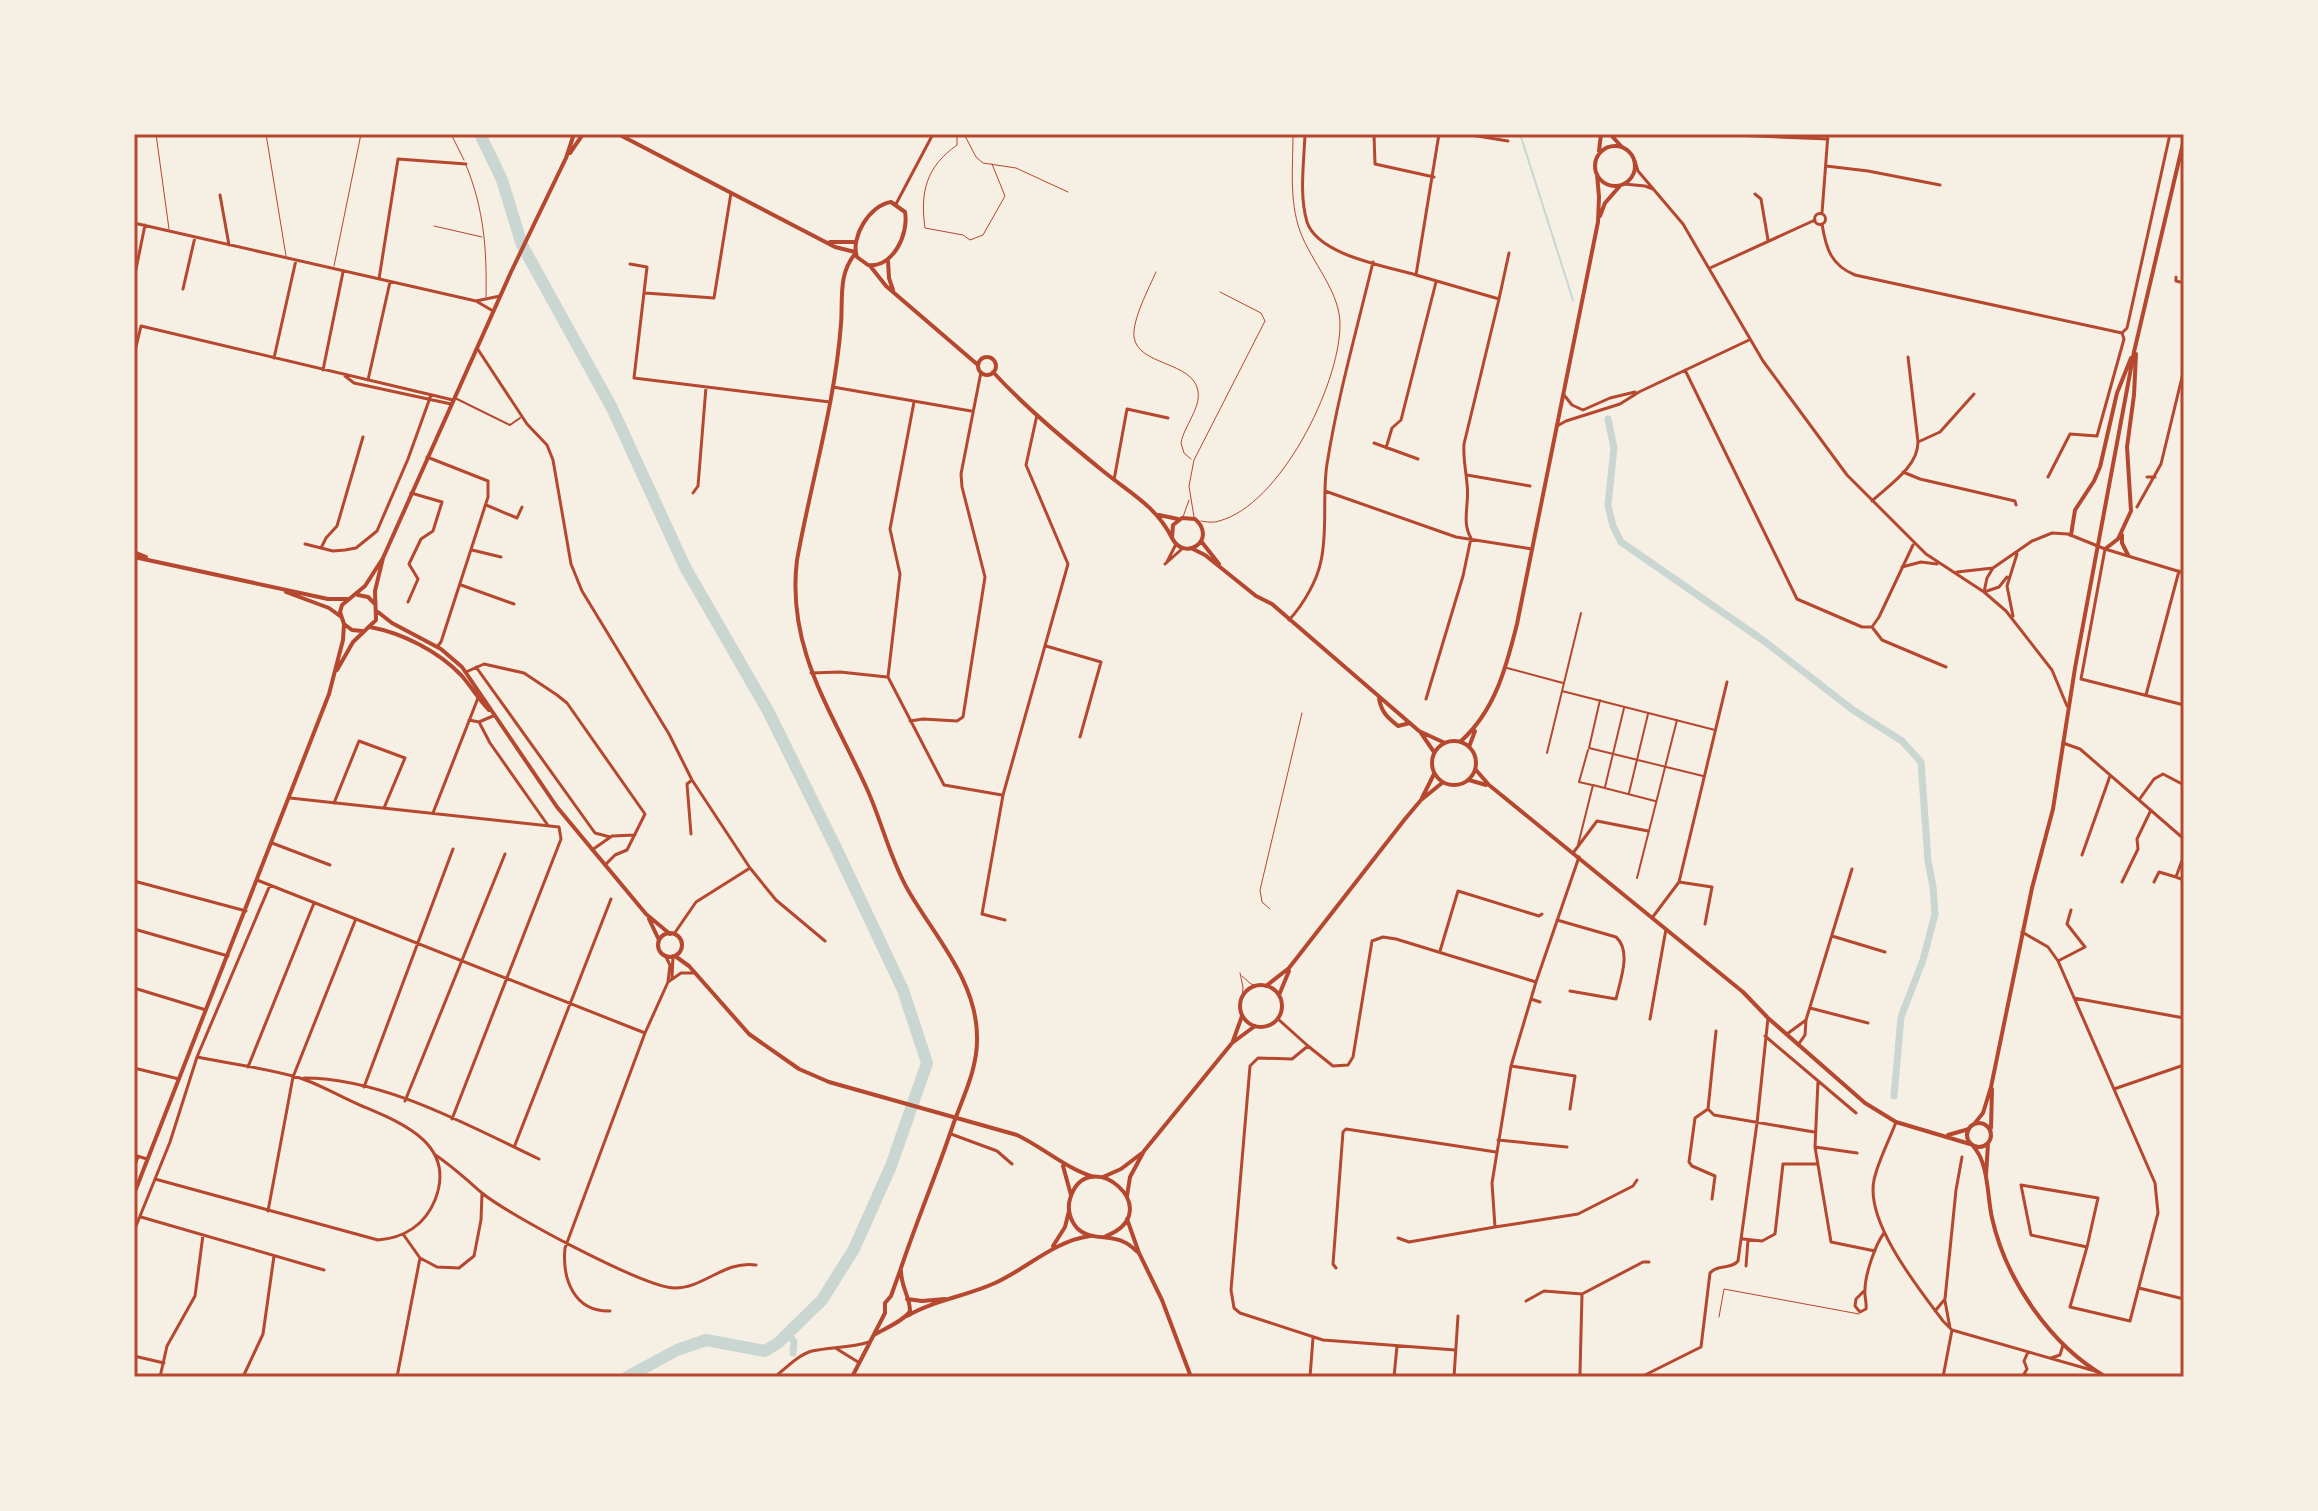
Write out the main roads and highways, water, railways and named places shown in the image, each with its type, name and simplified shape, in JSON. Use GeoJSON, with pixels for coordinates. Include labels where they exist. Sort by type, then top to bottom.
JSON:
{"type":"FeatureCollection","features":[{"type":"Feature","properties":{"kind":"waterway"},"geometry":{"type":"LineString","coordinates":[[480,134],[502,180],[522,245],[612,408],[685,567],[768,711],[836,848],[903,990],[927,1063],[891,1166],[854,1249],[822,1300],[778,1343],[765,1351],[706,1340],[677,1350],[627,1377]]}},
{"type":"Feature","properties":{"kind":"waterway"},"geometry":{"type":"LineString","coordinates":[[1521,137],[1573,300]]}},
{"type":"Feature","properties":{"kind":"waterway"},"geometry":{"type":"LineString","coordinates":[[1608,419],[1614,448],[1608,505],[1621,542],[1764,641],[1853,710],[1902,741],[1921,762],[1935,914],[1923,960],[1901,1017],[1894,1096]]}},
{"type":"Feature","properties":{"kind":"waterway"},"geometry":{"type":"LineString","coordinates":[[788,1333],[794,1342],[793,1353]]}}]}
